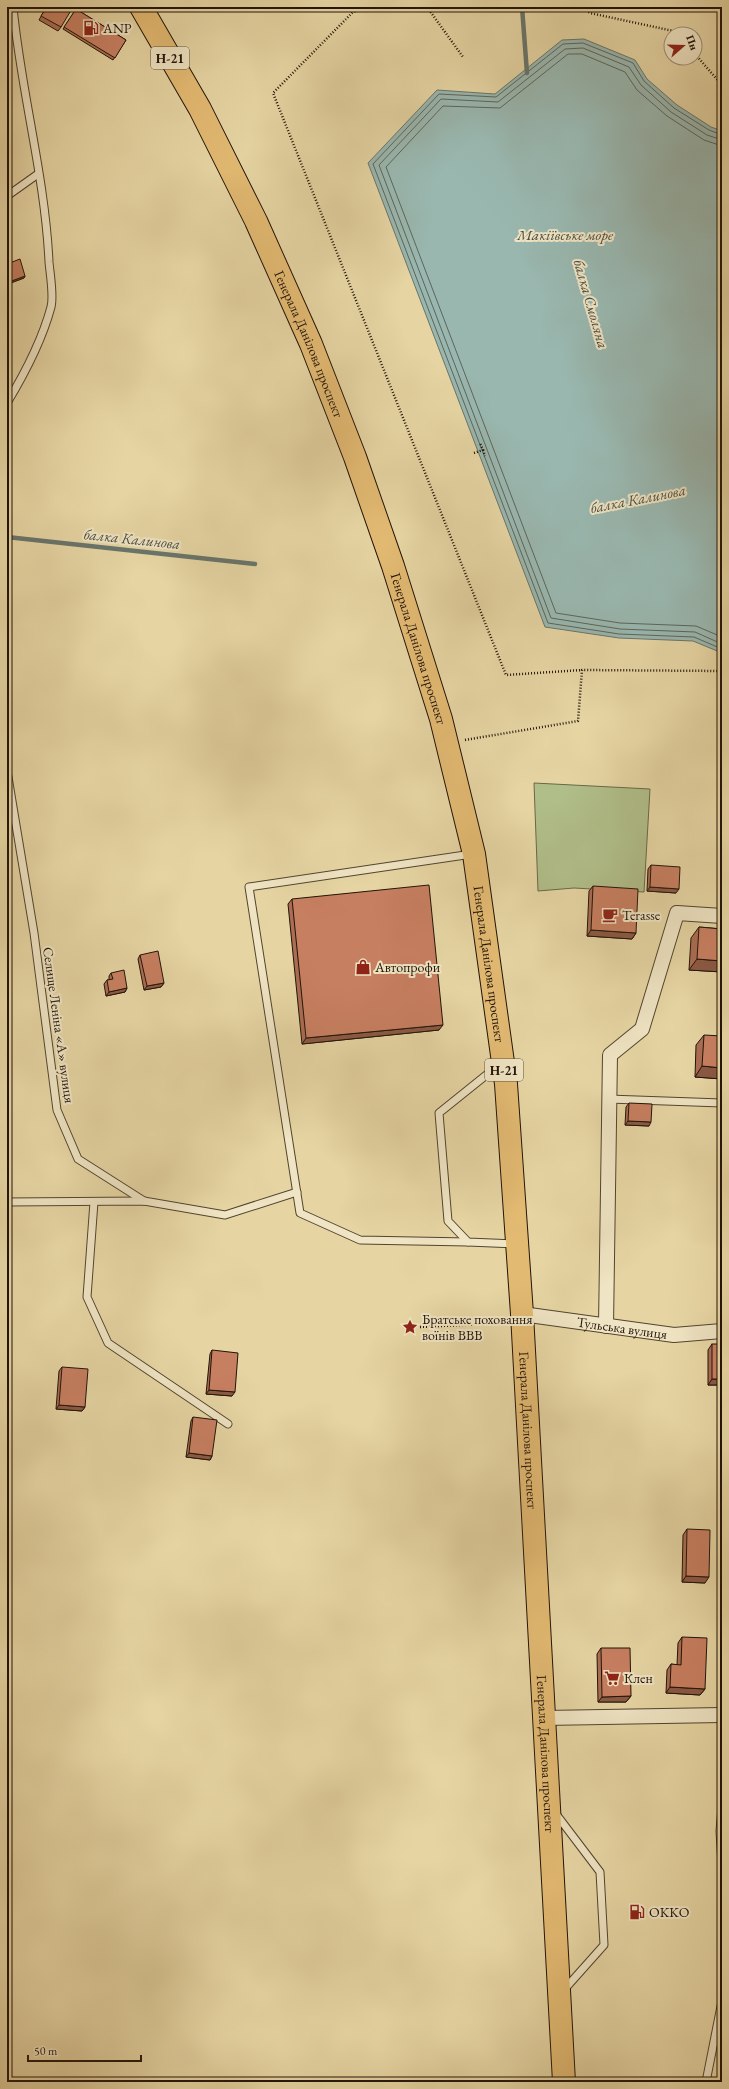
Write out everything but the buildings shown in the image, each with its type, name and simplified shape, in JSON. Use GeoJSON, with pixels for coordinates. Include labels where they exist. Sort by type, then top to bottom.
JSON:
{"type":"FeatureCollection","features":[{"type":"Feature","properties":{"kind":"main road","name":"Генерала Данілова проспект"},"geometry":{"type":"LineString","coordinates":[[141,7],[200,109],[256,221],[311,344],[355,458],[393,566],[447,743],[474,854],[503,1061],[517,1244],[564,2082]]}},
{"type":"Feature","properties":{"kind":"street"},"geometry":{"type":"LineString","coordinates":[[606,1326],[608,1099],[610,1055],[642,1028],[677,913],[722,916]]}},
{"type":"Feature","properties":{"kind":"street","name":"Тульська вулиця"},"geometry":{"type":"LineString","coordinates":[[522,1318],[606,1326],[674,1335],[722,1331]]}},
{"type":"Feature","properties":{"kind":"street"},"geometry":{"type":"LineString","coordinates":[[544,1718],[722,1715]]}},
{"type":"Feature","properties":{"kind":"lane"},"geometry":{"type":"LineString","coordinates":[[7,403],[28,368],[52,306],[47,224],[38,174],[32,122],[16,37],[13,7]]}},
{"type":"Feature","properties":{"kind":"lane"},"geometry":{"type":"LineString","coordinates":[[7,196],[38,174]]}},
{"type":"Feature","properties":{"kind":"lane","name":"Селище Леніна «А» вулиця"},"geometry":{"type":"LineString","coordinates":[[7,772],[34,933],[57,1110],[78,1158],[144,1201]]}},
{"type":"Feature","properties":{"kind":"lane"},"geometry":{"type":"LineString","coordinates":[[474,854],[249,886],[300,1213],[360,1240],[517,1244]]}},
{"type":"Feature","properties":{"kind":"lane"},"geometry":{"type":"LineString","coordinates":[[468,1242],[448,1221],[439,1113],[503,1061]]}},
{"type":"Feature","properties":{"kind":"lane"},"geometry":{"type":"LineString","coordinates":[[608,1099],[722,1103]]}},
{"type":"Feature","properties":{"kind":"lane"},"geometry":{"type":"LineString","coordinates":[[7,1202],[144,1201],[225,1215],[297,1192]]}},
{"type":"Feature","properties":{"kind":"lane"},"geometry":{"type":"LineString","coordinates":[[94,1202],[87,1297],[108,1343],[228,1424]]}},
{"type":"Feature","properties":{"kind":"lane"},"geometry":{"type":"LineString","coordinates":[[548,1805],[600,1872],[604,1945],[559,1996]]}},
{"type":"Feature","properties":{"kind":"lane"},"geometry":{"type":"LineString","coordinates":[[722,1807],[720,1831],[722,1865]]}},
{"type":"Feature","properties":{"kind":"lane"},"geometry":{"type":"LineString","coordinates":[[706,2082],[722,2001]]}},
{"type":"Feature","properties":{"kind":"path"},"geometry":{"type":"LineString","coordinates":[[363,7],[352,13],[273,93],[506,675],[582,670],[722,672]]}},
{"type":"Feature","properties":{"kind":"path"},"geometry":{"type":"LineString","coordinates":[[427,7],[463,57]]}},
{"type":"Feature","properties":{"kind":"path"},"geometry":{"type":"LineString","coordinates":[[581,7],[590,13],[663,29]]}},
{"type":"Feature","properties":{"kind":"path"},"geometry":{"type":"LineString","coordinates":[[703,63],[722,85]]}},
{"type":"Feature","properties":{"kind":"path"},"geometry":{"type":"LineString","coordinates":[[480,443],[485,456]]}},
{"type":"Feature","properties":{"kind":"path"},"geometry":{"type":"LineString","coordinates":[[474,453],[483,450]]}},
{"type":"Feature","properties":{"kind":"path"},"geometry":{"type":"LineString","coordinates":[[447,743],[578,721],[582,670]]}},
{"type":"Feature","properties":{"kind":"path"},"geometry":{"type":"LineString","coordinates":[[420,1327],[522,1318]]}},
{"type":"Feature","properties":{"kind":"green space"},"geometry":{"type":"Polygon","coordinates":[[[534,783],[650,789],[644,892],[574,888],[538,891],[534,783]]]}},
{"type":"Feature","properties":{"kind":"water","name":"Макіївське море"},"geometry":{"type":"Polygon","coordinates":[[[584,39],[635,60],[647,79],[677,105],[711,127],[722,131],[722,653],[693,641],[619,638],[545,627],[368,163],[437,90],[495,94],[562,40],[584,39]]]}},
{"type":"Feature","properties":{"kind":"waterway","name":"балка Смоляна"},"geometry":{"type":"LineString","coordinates":[[522,7],[527,73]]}},
{"type":"Feature","properties":{"kind":"waterway","name":"балка Калинова"},"geometry":{"type":"LineString","coordinates":[[7,537],[255,564]]}},
{"type":"Feature","properties":{"kind":"place","name":"ANP"},"geometry":{"type":"Point","coordinates":[91,28]}},
{"type":"Feature","properties":{"kind":"place","name":"Terasse"},"geometry":{"type":"Point","coordinates":[610,915]}},
{"type":"Feature","properties":{"kind":"place","name":"Автопрофи"},"geometry":{"type":"Point","coordinates":[363,967]}},
{"type":"Feature","properties":{"kind":"place","name":"Братське поховання воїнів ВВВ"},"geometry":{"type":"Point","coordinates":[410,1327]}},
{"type":"Feature","properties":{"kind":"place","name":"Клен"},"geometry":{"type":"Point","coordinates":[612,1678]}},
{"type":"Feature","properties":{"kind":"place","name":"OKKO"},"geometry":{"type":"Point","coordinates":[637,1912]}}]}
